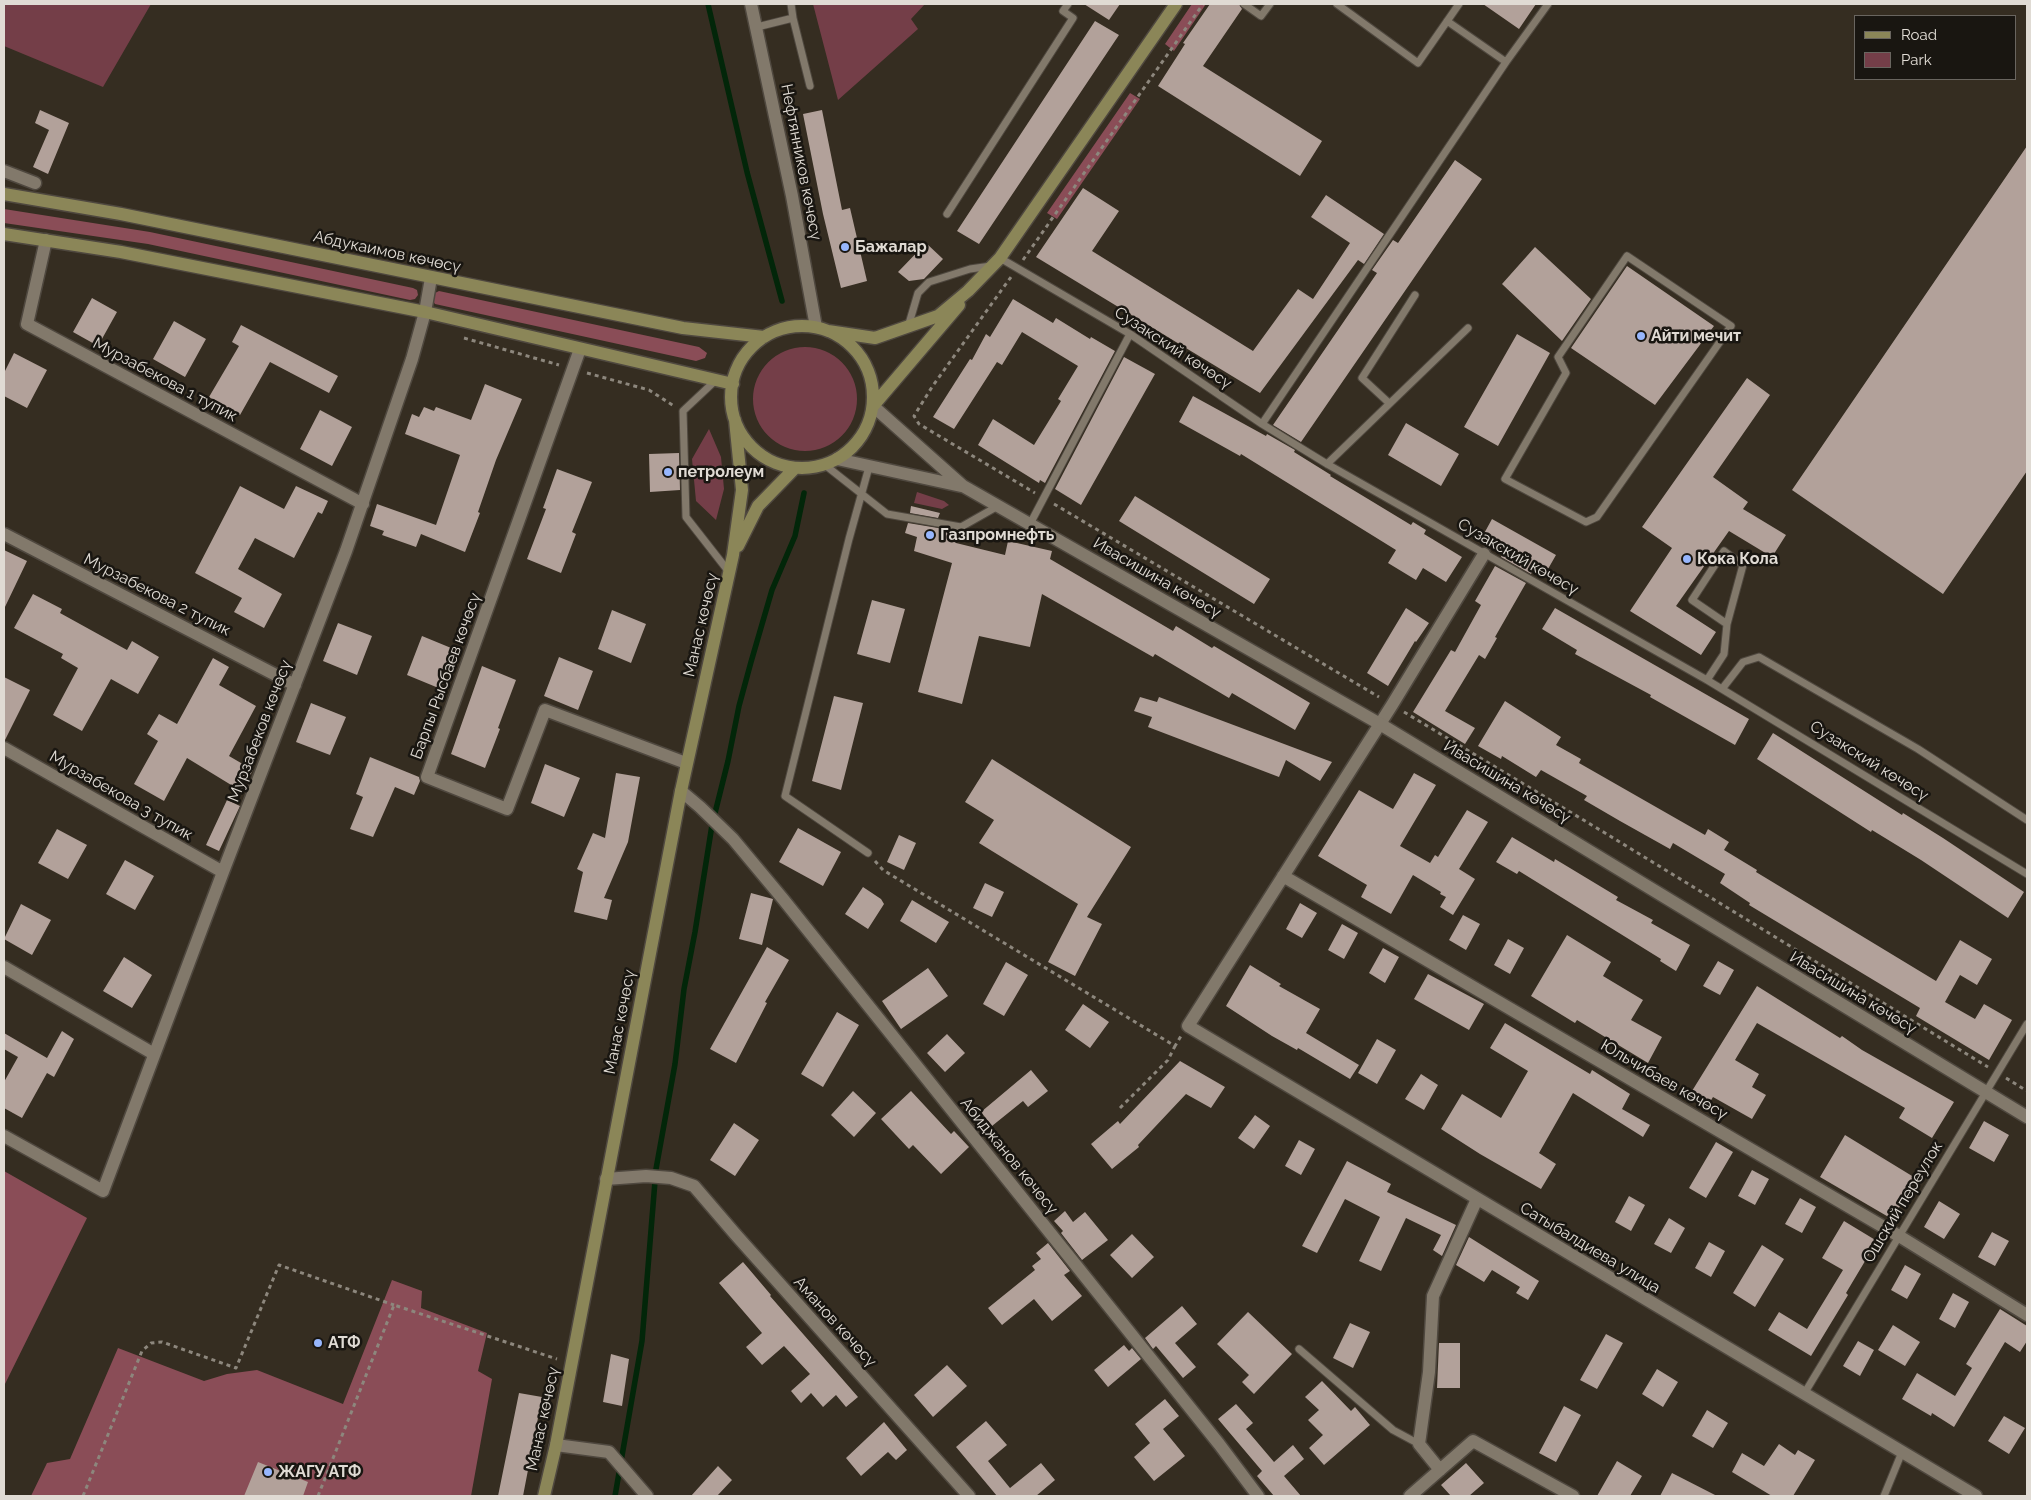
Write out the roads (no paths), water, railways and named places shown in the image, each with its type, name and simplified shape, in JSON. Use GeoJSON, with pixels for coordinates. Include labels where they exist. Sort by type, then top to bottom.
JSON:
{"type":"FeatureCollection","features":[{"type":"Feature","properties":{"kind":"main road"},"geometry":{"type":"LineString","coordinates":[[873,406],[995,263],[1176,4]]}},
{"type":"Feature","properties":{"kind":"main road","name":"Абдукаимов көчөсү"},"geometry":{"type":"LineString","coordinates":[[4,194],[122,214],[683,328],[764,337]]}},
{"type":"Feature","properties":{"kind":"main road"},"geometry":{"type":"LineString","coordinates":[[4,234],[121,252],[425,312],[733,384]]}},
{"type":"Feature","properties":{"kind":"main road"},"geometry":{"type":"LineString","coordinates":[[733,555],[742,490],[732,402],[733,384],[744,358],[764,337],[780,330],[798,326],[875,338],[938,316],[968,291],[995,263]]}},
{"type":"Feature","properties":{"kind":"main road"},"geometry":{"type":"LineString","coordinates":[[735,420],[742,434],[752,447],[765,458],[779,465],[810,468],[825,465],[837,459],[854,445],[867,427],[873,406],[872,382],[863,360],[848,342],[822,329]]}},
{"type":"Feature","properties":{"kind":"main road"},"geometry":{"type":"LineString","coordinates":[[733,555],[758,506],[795,468]]}},
{"type":"Feature","properties":{"kind":"main road","name":"Манас көчөсү"},"geometry":{"type":"LineString","coordinates":[[544,1496],[556,1445],[686,763],[733,555]]}},
{"type":"Feature","properties":{"kind":"street","name":"Нефтянников көчөсү"},"geometry":{"type":"LineString","coordinates":[[751,4],[822,329]]}},
{"type":"Feature","properties":{"kind":"street"},"geometry":{"type":"LineString","coordinates":[[4,171],[35,184]]}},
{"type":"Feature","properties":{"kind":"street","name":"Мурзабекова 1 тупик"},"geometry":{"type":"LineString","coordinates":[[46,240],[27,324],[363,504]]}},
{"type":"Feature","properties":{"kind":"street","name":"Мурзабеков көчөсү"},"geometry":{"type":"LineString","coordinates":[[4,1136],[103,1191],[363,504],[412,359],[425,312],[431,278]]}},
{"type":"Feature","properties":{"kind":"street","name":"Барпы Рысбаев көчөсү"},"geometry":{"type":"LineString","coordinates":[[580,349],[427,777],[507,809],[545,710],[686,763]]}},
{"type":"Feature","properties":{"kind":"street"},"geometry":{"type":"LineString","coordinates":[[873,406],[963,486]]}},
{"type":"Feature","properties":{"kind":"street"},"geometry":{"type":"LineString","coordinates":[[837,459],[963,486]]}},
{"type":"Feature","properties":{"kind":"street","name":"Ивасишина көчөсү"},"geometry":{"type":"LineString","coordinates":[[963,486],[1380,724],[2027,1117]]}},
{"type":"Feature","properties":{"kind":"street","name":"Мурзабекова 2 тупик"},"geometry":{"type":"LineString","coordinates":[[4,534],[295,685]]}},
{"type":"Feature","properties":{"kind":"street"},"geometry":{"type":"LineString","coordinates":[[1283,876],[1392,705],[1484,554]]}},
{"type":"Feature","properties":{"kind":"street","name":"Мурзабекова 3 тупик"},"geometry":{"type":"LineString","coordinates":[[4,748],[223,872]]}},
{"type":"Feature","properties":{"kind":"street","name":"Абиджанов көчөсү"},"geometry":{"type":"LineString","coordinates":[[681,791],[732,839],[789,906],[1258,1496]]}},
{"type":"Feature","properties":{"kind":"street","name":"Сатыбалдиева улица"},"geometry":{"type":"LineString","coordinates":[[1283,876],[1188,1026],[1976,1496]]}},
{"type":"Feature","properties":{"kind":"street","name":"Юльчибаев көчөсү"},"geometry":{"type":"LineString","coordinates":[[1283,876],[1899,1236],[2027,1315]]}},
{"type":"Feature","properties":{"kind":"street"},"geometry":{"type":"LineString","coordinates":[[4,967],[154,1054]]}},
{"type":"Feature","properties":{"kind":"street","name":"Аманов көчөсү"},"geometry":{"type":"LineString","coordinates":[[606,1179],[646,1176],[671,1178],[694,1186],[969,1496]]}},
{"type":"Feature","properties":{"kind":"street"},"geometry":{"type":"LineString","coordinates":[[1440,1470],[1419,1444],[1429,1372],[1433,1296],[1477,1199]]}},
{"type":"Feature","properties":{"kind":"street"},"geometry":{"type":"LineString","coordinates":[[1410,1496],[1473,1441],[1573,1496]]}},
{"type":"Feature","properties":{"kind":"street"},"geometry":{"type":"LineString","coordinates":[[556,1445],[609,1452],[647,1496]]}},
{"type":"Feature","properties":{"kind":"lane"},"geometry":{"type":"LineString","coordinates":[[791,4],[810,86]]}},
{"type":"Feature","properties":{"kind":"lane"},"geometry":{"type":"LineString","coordinates":[[946,214],[1073,18],[1063,11],[1068,4]]}},
{"type":"Feature","properties":{"kind":"lane"},"geometry":{"type":"LineString","coordinates":[[1244,4],[1261,16],[1270,4]]}},
{"type":"Feature","properties":{"kind":"lane"},"geometry":{"type":"LineString","coordinates":[[1337,4],[1418,63],[1459,4]]}},
{"type":"Feature","properties":{"kind":"lane"},"geometry":{"type":"LineString","coordinates":[[1262,424],[1506,62],[1548,4]]}},
{"type":"Feature","properties":{"kind":"lane"},"geometry":{"type":"LineString","coordinates":[[756,27],[793,18]]}},
{"type":"Feature","properties":{"kind":"lane"},"geometry":{"type":"LineString","coordinates":[[1447,21],[1506,62]]}},
{"type":"Feature","properties":{"kind":"lane"},"geometry":{"type":"LineString","coordinates":[[1627,256],[1731,326],[1597,517],[1586,522],[1505,480],[1566,373],[1558,356],[1627,256]]}},
{"type":"Feature","properties":{"kind":"lane"},"geometry":{"type":"LineString","coordinates":[[908,327],[918,293],[929,282],[995,263]]}},
{"type":"Feature","properties":{"kind":"lane","name":"Сузакский көчөсү"},"geometry":{"type":"LineString","coordinates":[[995,263],[1018,269],[1130,334],[1262,424],[1327,464],[1707,680],[2027,874]]}},
{"type":"Feature","properties":{"kind":"lane"},"geometry":{"type":"LineString","coordinates":[[1389,403],[1362,378],[1415,295]]}},
{"type":"Feature","properties":{"kind":"lane"},"geometry":{"type":"LineString","coordinates":[[1327,464],[1468,328]]}},
{"type":"Feature","properties":{"kind":"lane"},"geometry":{"type":"LineString","coordinates":[[1030,524],[1130,334]]}},
{"type":"Feature","properties":{"kind":"lane"},"geometry":{"type":"LineString","coordinates":[[716,380],[683,411],[686,517],[730,572]]}},
{"type":"Feature","properties":{"kind":"lane"},"geometry":{"type":"LineString","coordinates":[[825,465],[887,514],[961,527],[998,506]]}},
{"type":"Feature","properties":{"kind":"lane"},"geometry":{"type":"LineString","coordinates":[[868,853],[785,796],[849,539],[869,467]]}},
{"type":"Feature","properties":{"kind":"lane"},"geometry":{"type":"LineString","coordinates":[[1707,680],[1724,654],[1727,624],[1743,565],[1724,551],[1692,600],[1727,624]]}},
{"type":"Feature","properties":{"kind":"lane"},"geometry":{"type":"LineString","coordinates":[[1722,689],[1743,662],[1759,657],[1918,749],[2027,820]]}},
{"type":"Feature","properties":{"kind":"lane","name":"Ошский переулок"},"geometry":{"type":"LineString","coordinates":[[1804,1394],[2027,1024]]}},
{"type":"Feature","properties":{"kind":"lane"},"geometry":{"type":"LineString","coordinates":[[1300,1349],[1393,1430],[1419,1444]]}},
{"type":"Feature","properties":{"kind":"lane"},"geometry":{"type":"LineString","coordinates":[[1884,1496],[1902,1452]]}},
{"type":"Feature","properties":{"kind":"waterway"},"geometry":{"type":"LineString","coordinates":[[708,4],[747,172],[782,301]]}},
{"type":"Feature","properties":{"kind":"waterway"},"geometry":{"type":"LineString","coordinates":[[615,1496],[642,1341],[656,1169],[675,1064],[684,989],[712,825],[751,662],[772,590],[795,536],[804,493]]}},
{"type":"Feature","properties":{"kind":"place","name":"Бажалар"},"geometry":{"type":"Point","coordinates":[845,247]}},
{"type":"Feature","properties":{"kind":"place","name":"Айти мечит"},"geometry":{"type":"Point","coordinates":[1641,336]}},
{"type":"Feature","properties":{"kind":"place","name":"петролеум"},"geometry":{"type":"Point","coordinates":[668,472]}},
{"type":"Feature","properties":{"kind":"place","name":"Газпромнефть"},"geometry":{"type":"Point","coordinates":[930,535]}},
{"type":"Feature","properties":{"kind":"place","name":"Кока Кола"},"geometry":{"type":"Point","coordinates":[1687,559]}},
{"type":"Feature","properties":{"kind":"place","name":"АТФ"},"geometry":{"type":"Point","coordinates":[318,1343]}},
{"type":"Feature","properties":{"kind":"place","name":"ЖАГУ АТФ"},"geometry":{"type":"Point","coordinates":[268,1472]}}]}
